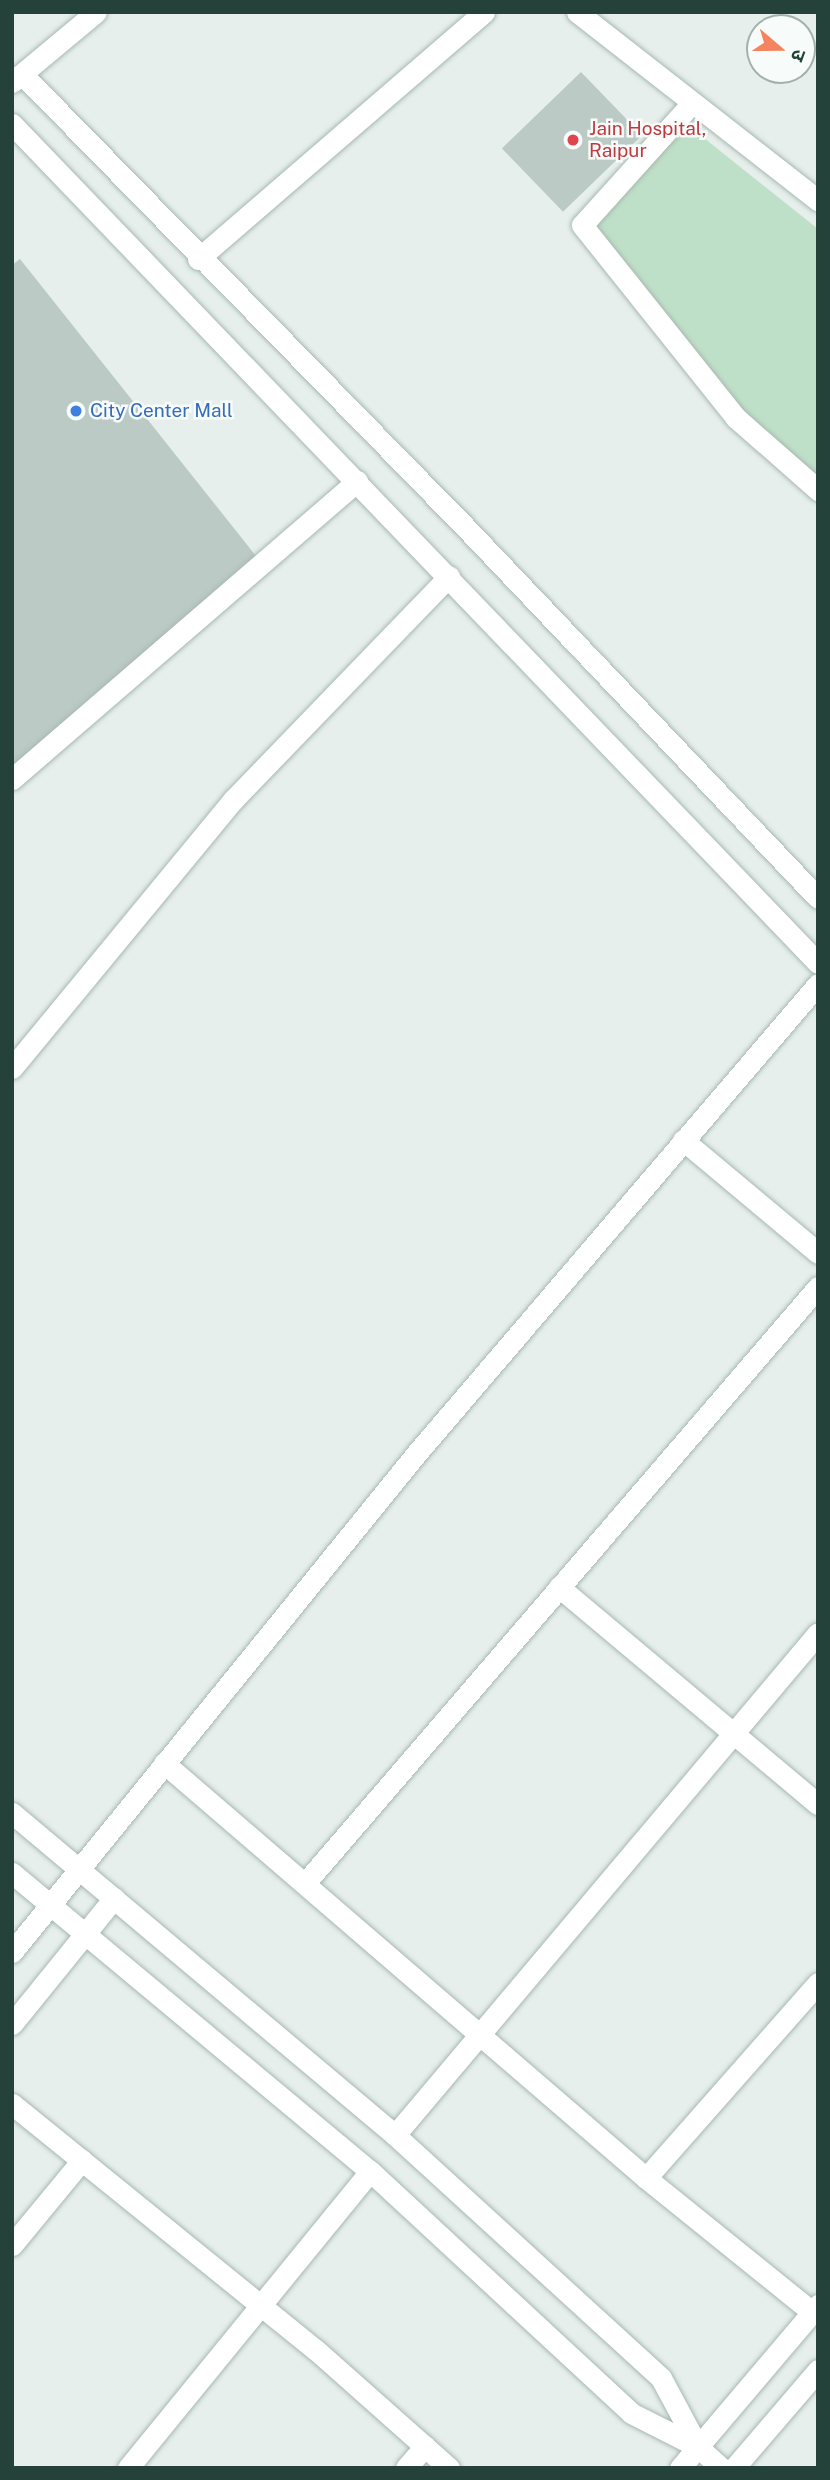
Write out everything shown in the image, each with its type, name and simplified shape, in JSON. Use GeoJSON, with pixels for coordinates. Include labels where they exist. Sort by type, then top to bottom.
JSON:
{"type":"FeatureCollection","features":[{"type":"Feature","properties":{"kind":"street"},"geometry":{"type":"LineString","coordinates":[[96,12],[17,78],[469,531],[818,898]]}},
{"type":"Feature","properties":{"kind":"street"},"geometry":{"type":"LineString","coordinates":[[198,259],[484,12]]}},
{"type":"Feature","properties":{"kind":"street"},"geometry":{"type":"LineString","coordinates":[[577,12],[818,200]]}},
{"type":"Feature","properties":{"kind":"street"},"geometry":{"type":"LineString","coordinates":[[692,103],[582,225],[735,417],[818,490]]}},
{"type":"Feature","properties":{"kind":"street"},"geometry":{"type":"LineString","coordinates":[[12,124],[818,963]]}},
{"type":"Feature","properties":{"kind":"street"},"geometry":{"type":"LineString","coordinates":[[12,779],[357,481]]}},
{"type":"Feature","properties":{"kind":"street"},"geometry":{"type":"LineString","coordinates":[[12,1068],[233,800],[449,576]]}},
{"type":"Feature","properties":{"kind":"street"},"geometry":{"type":"LineString","coordinates":[[12,1952],[52,1906],[164,1763],[683,1140],[818,984]]}},
{"type":"Feature","properties":{"kind":"street"},"geometry":{"type":"LineString","coordinates":[[683,1140],[818,1253]]}},
{"type":"Feature","properties":{"kind":"street"},"geometry":{"type":"LineString","coordinates":[[306,1882],[818,1287]]}},
{"type":"Feature","properties":{"kind":"street"},"geometry":{"type":"LineString","coordinates":[[559,1587],[818,1804]]}},
{"type":"Feature","properties":{"kind":"street"},"geometry":{"type":"LineString","coordinates":[[395,2135],[818,1633]]}},
{"type":"Feature","properties":{"kind":"street"},"geometry":{"type":"LineString","coordinates":[[164,1763],[306,1882],[646,2178],[815,2309],[680,2468]]}},
{"type":"Feature","properties":{"kind":"street"},"geometry":{"type":"LineString","coordinates":[[12,1813],[395,2135],[661,2378],[698,2447]]}},
{"type":"Feature","properties":{"kind":"street"},"geometry":{"type":"LineString","coordinates":[[12,1873],[370,2171],[631,2413],[698,2447],[721,2468]]}},
{"type":"Feature","properties":{"kind":"street"},"geometry":{"type":"LineString","coordinates":[[12,2024],[114,1898]]}},
{"type":"Feature","properties":{"kind":"street"},"geometry":{"type":"LineString","coordinates":[[646,2178],[818,1983]]}},
{"type":"Feature","properties":{"kind":"street"},"geometry":{"type":"LineString","coordinates":[[12,2104],[264,2308],[449,2468]]}},
{"type":"Feature","properties":{"kind":"street"},"geometry":{"type":"LineString","coordinates":[[12,2245],[82,2161]]}},
{"type":"Feature","properties":{"kind":"street"},"geometry":{"type":"LineString","coordinates":[[128,2468],[264,2308],[370,2171]]}},
{"type":"Feature","properties":{"kind":"street"},"geometry":{"type":"LineString","coordinates":[[734,2468],[818,2370]]}},
{"type":"Feature","properties":{"kind":"street"},"geometry":{"type":"LineString","coordinates":[[406,2468],[425,2446]]}},
{"type":"Feature","properties":{"kind":"green space"},"geometry":{"type":"Polygon","coordinates":[[[679,118],[818,229],[818,497],[579,223],[679,118]]]}},
{"type":"Feature","properties":{"kind":"building"},"geometry":{"type":"Polygon","coordinates":[[[581,72],[642,135],[563,212],[502,148],[581,72]]]}},
{"type":"Feature","properties":{"kind":"building","name":"City Center Mall"},"geometry":{"type":"Polygon","coordinates":[[[20,259],[256,556],[12,792],[12,265],[20,259]]]}},
{"type":"Feature","properties":{"kind":"place","name":"Jain Hospital, Raipur"},"geometry":{"type":"Point","coordinates":[573,140]}},
{"type":"Feature","properties":{"kind":"place","name":"City Center Mall"},"geometry":{"type":"Point","coordinates":[76,411]}}]}
